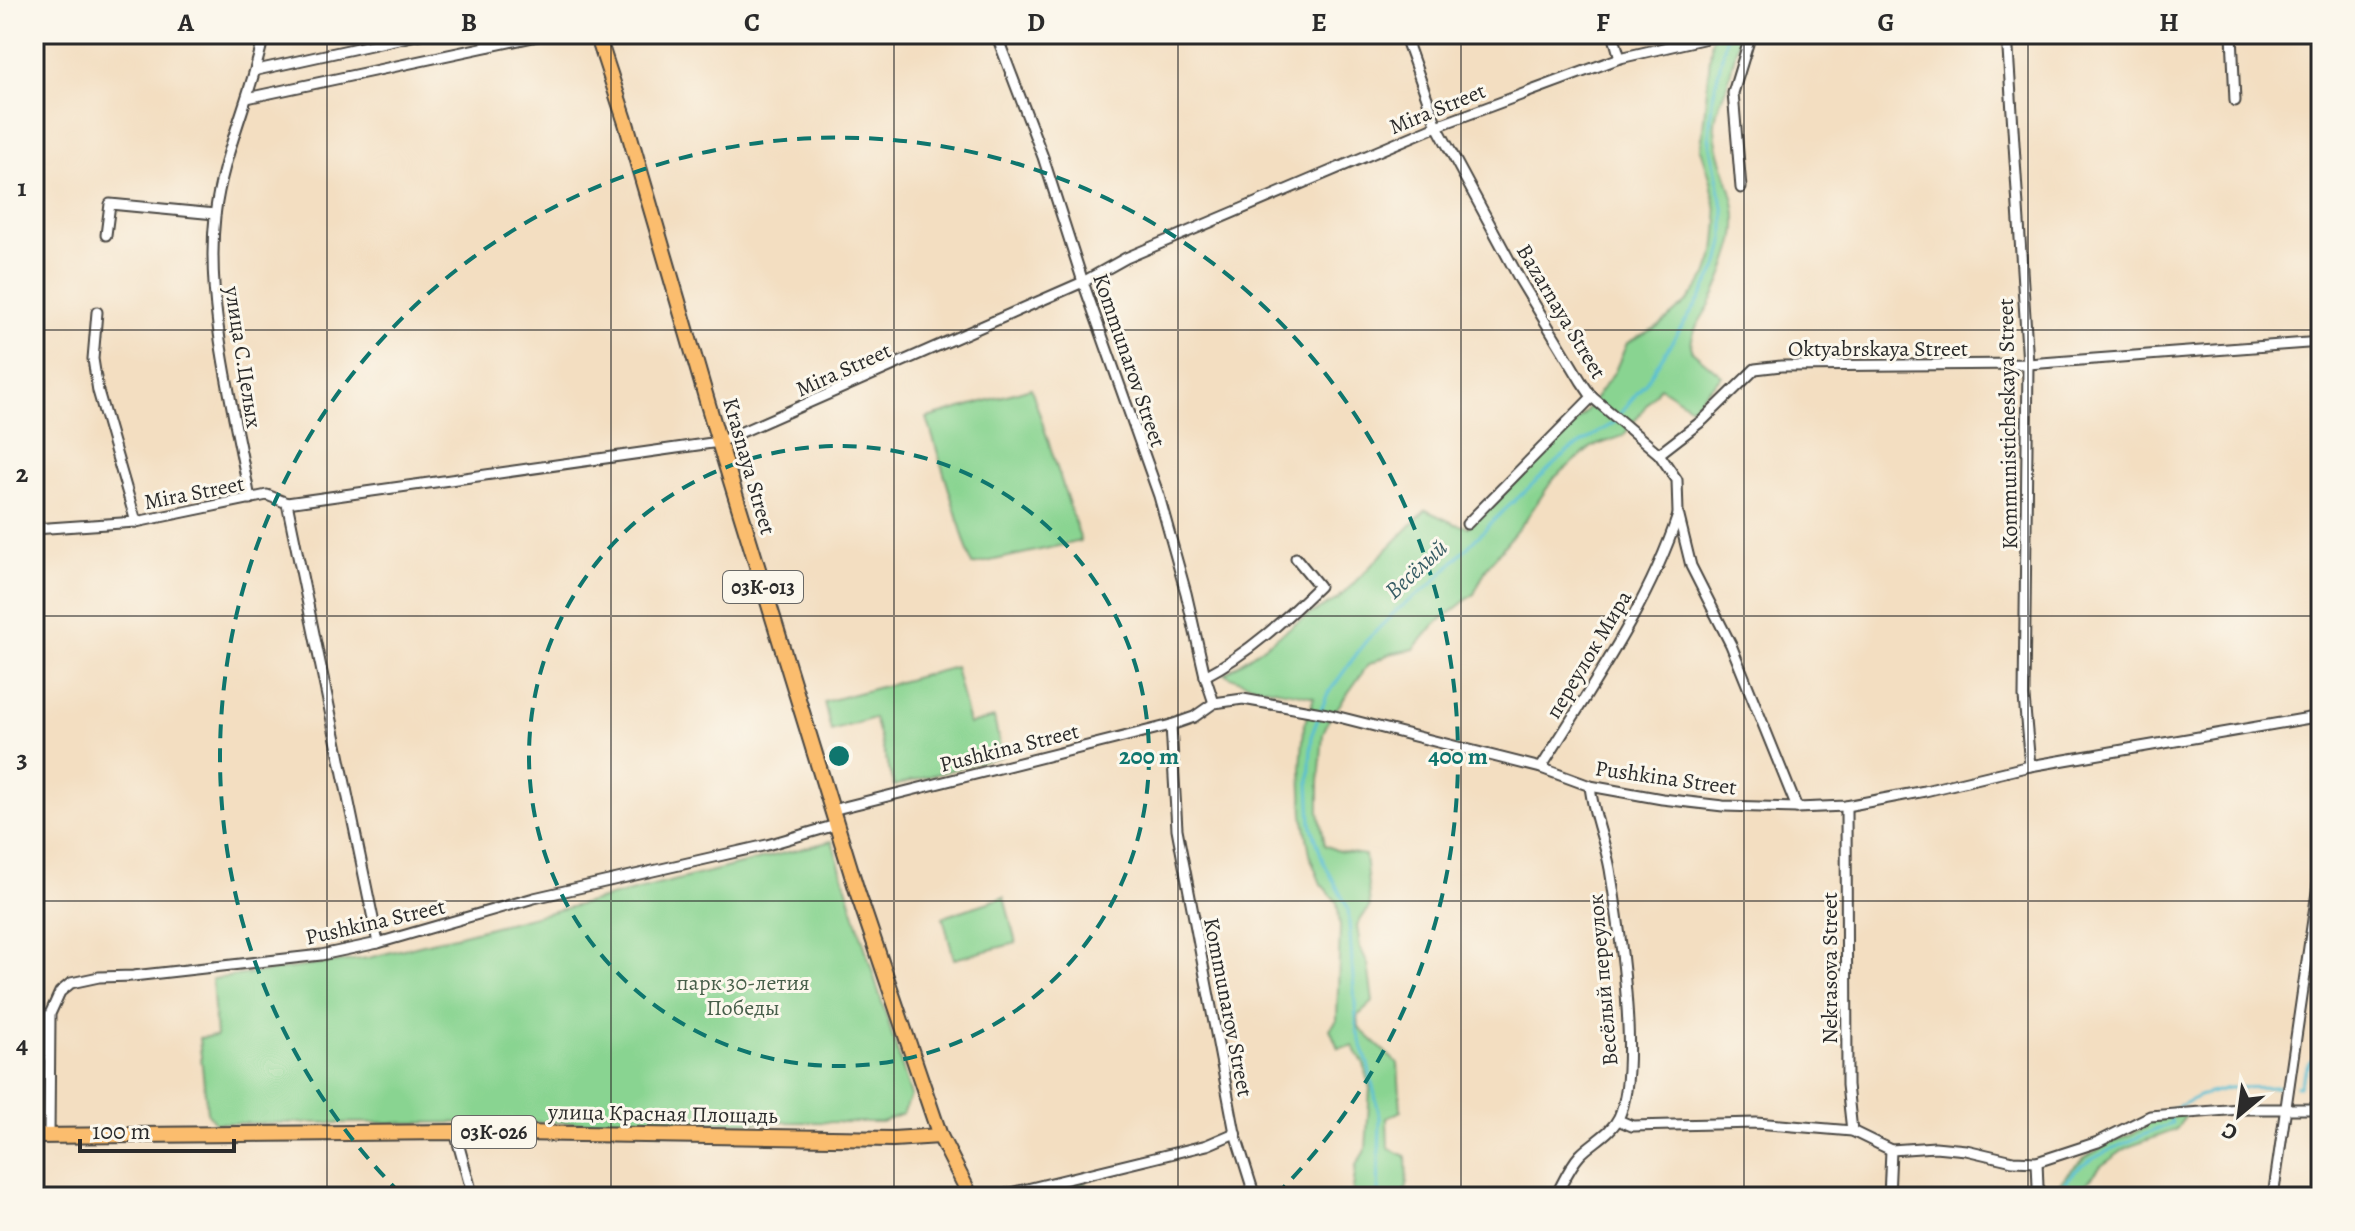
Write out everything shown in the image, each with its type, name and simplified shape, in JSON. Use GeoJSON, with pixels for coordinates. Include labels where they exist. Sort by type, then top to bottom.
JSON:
{"type":"FeatureCollection","features":[{"type":"Feature","properties":{"kind":"main road","name":"Krasnaya Street"},"geometry":{"type":"LineString","coordinates":[[597,34],[836,825],[940,1136],[971,1197]]}},
{"type":"Feature","properties":{"kind":"main road","name":"улица Красная Площадь"},"geometry":{"type":"LineString","coordinates":[[42,1136],[455,1132],[893,1139],[940,1136]]}},
{"type":"Feature","properties":{"kind":"street","name":"улица С.Целых"},"geometry":{"type":"LineString","coordinates":[[250,499],[214,296],[215,214],[227,162],[257,70],[264,34]]}},
{"type":"Feature","properties":{"kind":"street"},"geometry":{"type":"LineString","coordinates":[[257,70],[421,34]]}},
{"type":"Feature","properties":{"kind":"street"},"geometry":{"type":"LineString","coordinates":[[486,34],[489,46]]}},
{"type":"Feature","properties":{"kind":"street"},"geometry":{"type":"LineString","coordinates":[[247,98],[547,34]]}},
{"type":"Feature","properties":{"kind":"street","name":"Kommunarov Street"},"geometry":{"type":"LineString","coordinates":[[996,34],[1043,157],[1170,533],[1214,703]]}},
{"type":"Feature","properties":{"kind":"street","name":"Bazarnaya Street"},"geometry":{"type":"LineString","coordinates":[[1404,34],[1437,126],[1520,280],[1592,397],[1659,454],[1677,480],[1678,513],[1686,553],[1731,645],[1797,808]]}},
{"type":"Feature","properties":{"kind":"street"},"geometry":{"type":"LineString","coordinates":[[1613,34],[1620,58]]}},
{"type":"Feature","properties":{"kind":"street","name":"Mira Street"},"geometry":{"type":"LineString","coordinates":[[34,529],[136,522],[267,495],[287,503],[719,442],[1083,282],[1126,258],[1437,126],[1620,58],[1724,34]]}},
{"type":"Feature","properties":{"kind":"street"},"geometry":{"type":"LineString","coordinates":[[1741,188],[1733,93],[1751,34]]}},
{"type":"Feature","properties":{"kind":"street","name":"Kommunisticheskaya Street"},"geometry":{"type":"LineString","coordinates":[[2007,34],[2028,364],[2024,697],[2030,766]]}},
{"type":"Feature","properties":{"kind":"street"},"geometry":{"type":"LineString","coordinates":[[2232,34],[2235,101]]}},
{"type":"Feature","properties":{"kind":"street"},"geometry":{"type":"LineString","coordinates":[[106,235],[110,204],[215,214]]}},
{"type":"Feature","properties":{"kind":"street"},"geometry":{"type":"LineString","coordinates":[[97,312],[93,359],[98,391],[136,522]]}},
{"type":"Feature","properties":{"kind":"street","name":"Oktyabrskaya Street"},"geometry":{"type":"LineString","coordinates":[[1659,454],[1703,420],[1755,369],[1781,366],[2028,364],[2321,342]]}},
{"type":"Feature","properties":{"kind":"street"},"geometry":{"type":"LineString","coordinates":[[1467,524],[1592,397]]}},
{"type":"Feature","properties":{"kind":"street"},"geometry":{"type":"LineString","coordinates":[[287,503],[378,943]]}},
{"type":"Feature","properties":{"kind":"street","name":"переулок Мира"},"geometry":{"type":"LineString","coordinates":[[1541,768],[1635,613],[1664,556],[1678,513]]}},
{"type":"Feature","properties":{"kind":"street"},"geometry":{"type":"LineString","coordinates":[[1664,556],[1673,549],[1686,553]]}},
{"type":"Feature","properties":{"kind":"street"},"geometry":{"type":"LineString","coordinates":[[1205,676],[1235,660],[1319,586],[1296,558]]}},
{"type":"Feature","properties":{"kind":"street","name":"Pushkina Street"},"geometry":{"type":"LineString","coordinates":[[832,810],[1171,725],[1194,717],[1214,703],[1243,699],[1327,714],[1541,768],[1590,786],[1708,805],[1797,808],[1846,806],[2030,766],[2321,716]]}},
{"type":"Feature","properties":{"kind":"street","name":"Kommunarov Street"},"geometry":{"type":"LineString","coordinates":[[1171,725],[1177,829],[1235,1133],[1255,1197]]}},
{"type":"Feature","properties":{"kind":"street","name":"Весёлый переулок"},"geometry":{"type":"LineString","coordinates":[[1590,786],[1610,866],[1625,993],[1628,1071],[1618,1120]]}},
{"type":"Feature","properties":{"kind":"street","name":"Nekrasova Street"},"geometry":{"type":"LineString","coordinates":[[1846,806],[1847,1085],[1852,1131]]}},
{"type":"Feature","properties":{"kind":"street","name":"Pushkina Street"},"geometry":{"type":"LineString","coordinates":[[60,992],[81,979],[321,955],[378,943],[534,898],[767,845],[836,825]]}},
{"type":"Feature","properties":{"kind":"street"},"geometry":{"type":"LineString","coordinates":[[2273,1197],[2321,864]]}},
{"type":"Feature","properties":{"kind":"street","name":"улица Красная Площадь"},"geometry":{"type":"LineString","coordinates":[[42,1136],[50,1014],[60,992]]}},
{"type":"Feature","properties":{"kind":"street"},"geometry":{"type":"LineString","coordinates":[[1555,1197],[1575,1161],[1618,1120],[1632,1126],[1756,1123],[1852,1131],[1891,1150],[1935,1147],[1966,1150],[2013,1161],[2037,1162],[2098,1142],[2150,1116],[2240,1109],[2321,1109]]}},
{"type":"Feature","properties":{"kind":"street"},"geometry":{"type":"LineString","coordinates":[[455,1132],[473,1197]]}},
{"type":"Feature","properties":{"kind":"street"},"geometry":{"type":"LineString","coordinates":[[994,1197],[1207,1145],[1235,1133]]}},
{"type":"Feature","properties":{"kind":"street"},"geometry":{"type":"LineString","coordinates":[[1889,1197],[1891,1150]]}},
{"type":"Feature","properties":{"kind":"street"},"geometry":{"type":"LineString","coordinates":[[2037,1162],[2038,1187],[2045,1197]]}},
{"type":"Feature","properties":{"kind":"green space"},"geometry":{"type":"Polygon","coordinates":[[[1740,34],[1715,123],[1720,156],[1735,208],[1735,236],[1720,281],[1691,343],[1691,350],[1722,376],[1691,407],[1660,387],[1623,436],[1592,447],[1554,478],[1487,567],[1474,594],[1434,625],[1414,649],[1389,654],[1368,665],[1328,721],[1323,734],[1319,812],[1325,845],[1338,851],[1365,855],[1370,906],[1357,925],[1360,947],[1368,964],[1373,1002],[1358,1016],[1359,1028],[1398,1064],[1401,1111],[1387,1118],[1388,1148],[1406,1156],[1407,1188],[1398,1197],[1352,1197],[1356,1165],[1366,1149],[1370,1088],[1364,1064],[1353,1046],[1338,1048],[1330,1029],[1337,1020],[1340,927],[1337,902],[1321,884],[1311,859],[1303,815],[1301,768],[1304,726],[1314,697],[1257,686],[1225,674],[1305,617],[1338,599],[1426,510],[1468,527],[1583,415],[1615,371],[1627,343],[1660,325],[1688,301],[1707,275],[1715,252],[1718,222],[1711,181],[1701,149],[1712,37],[1740,34]]]}},
{"type":"Feature","properties":{"kind":"green space"},"geometry":{"type":"Polygon","coordinates":[[[1031,388],[1081,541],[972,565],[927,418],[1031,388]]]}},
{"type":"Feature","properties":{"kind":"green space"},"geometry":{"type":"Polygon","coordinates":[[[955,667],[969,724],[994,718],[1002,756],[894,786],[874,718],[831,731],[824,702],[955,667]]]}},
{"type":"Feature","properties":{"kind":"green space","name":"парк 30-летия Победы"},"geometry":{"type":"Polygon","coordinates":[[[832,841],[911,1096],[903,1114],[882,1122],[215,1123],[207,1112],[199,1038],[216,1036],[212,979],[368,958],[832,841]]]}},
{"type":"Feature","properties":{"kind":"green space"},"geometry":{"type":"Polygon","coordinates":[[[1004,897],[1016,943],[954,959],[943,917],[1004,897]]]}},
{"type":"Feature","properties":{"kind":"green space"},"geometry":{"type":"Polygon","coordinates":[[[2187,1113],[2176,1130],[2128,1147],[2101,1166],[2075,1197],[2052,1197],[2070,1171],[2092,1153],[2146,1127],[2146,1122],[2187,1113]]]}},
{"type":"Feature","properties":{"kind":"green space"},"geometry":{"type":"Polygon","coordinates":[[[1082,1181],[1086,1184],[1085,1195],[1050,1197],[1048,1191],[1051,1187],[1082,1181]]]}},
{"type":"Feature","properties":{"kind":"waterway","name":"Весёлый"},"geometry":{"type":"LineString","coordinates":[[1619,415],[1646,382],[1719,264],[1724,242],[1724,212],[1709,137],[1712,101],[1727,34]]}},
{"type":"Feature","properties":{"kind":"waterway","name":"Весёлый"},"geometry":{"type":"LineString","coordinates":[[1378,1197],[1380,1118],[1357,1031],[1348,908],[1323,861],[1311,824],[1309,781],[1312,734],[1327,695],[1366,641],[1397,610],[1432,584],[1495,519],[1566,453],[1615,422]]}},
{"type":"Feature","properties":{"kind":"waterway"},"geometry":{"type":"LineString","coordinates":[[2296,1086],[2299,1086],[2310,1062],[2321,1053]]}},
{"type":"Feature","properties":{"kind":"waterway"},"geometry":{"type":"LineString","coordinates":[[2168,1111],[2199,1096],[2228,1088],[2280,1087]]}},
{"type":"Feature","properties":{"kind":"waterway"},"geometry":{"type":"LineString","coordinates":[[2057,1197],[2073,1173],[2088,1161],[2172,1124],[2170,1118]]}}]}
